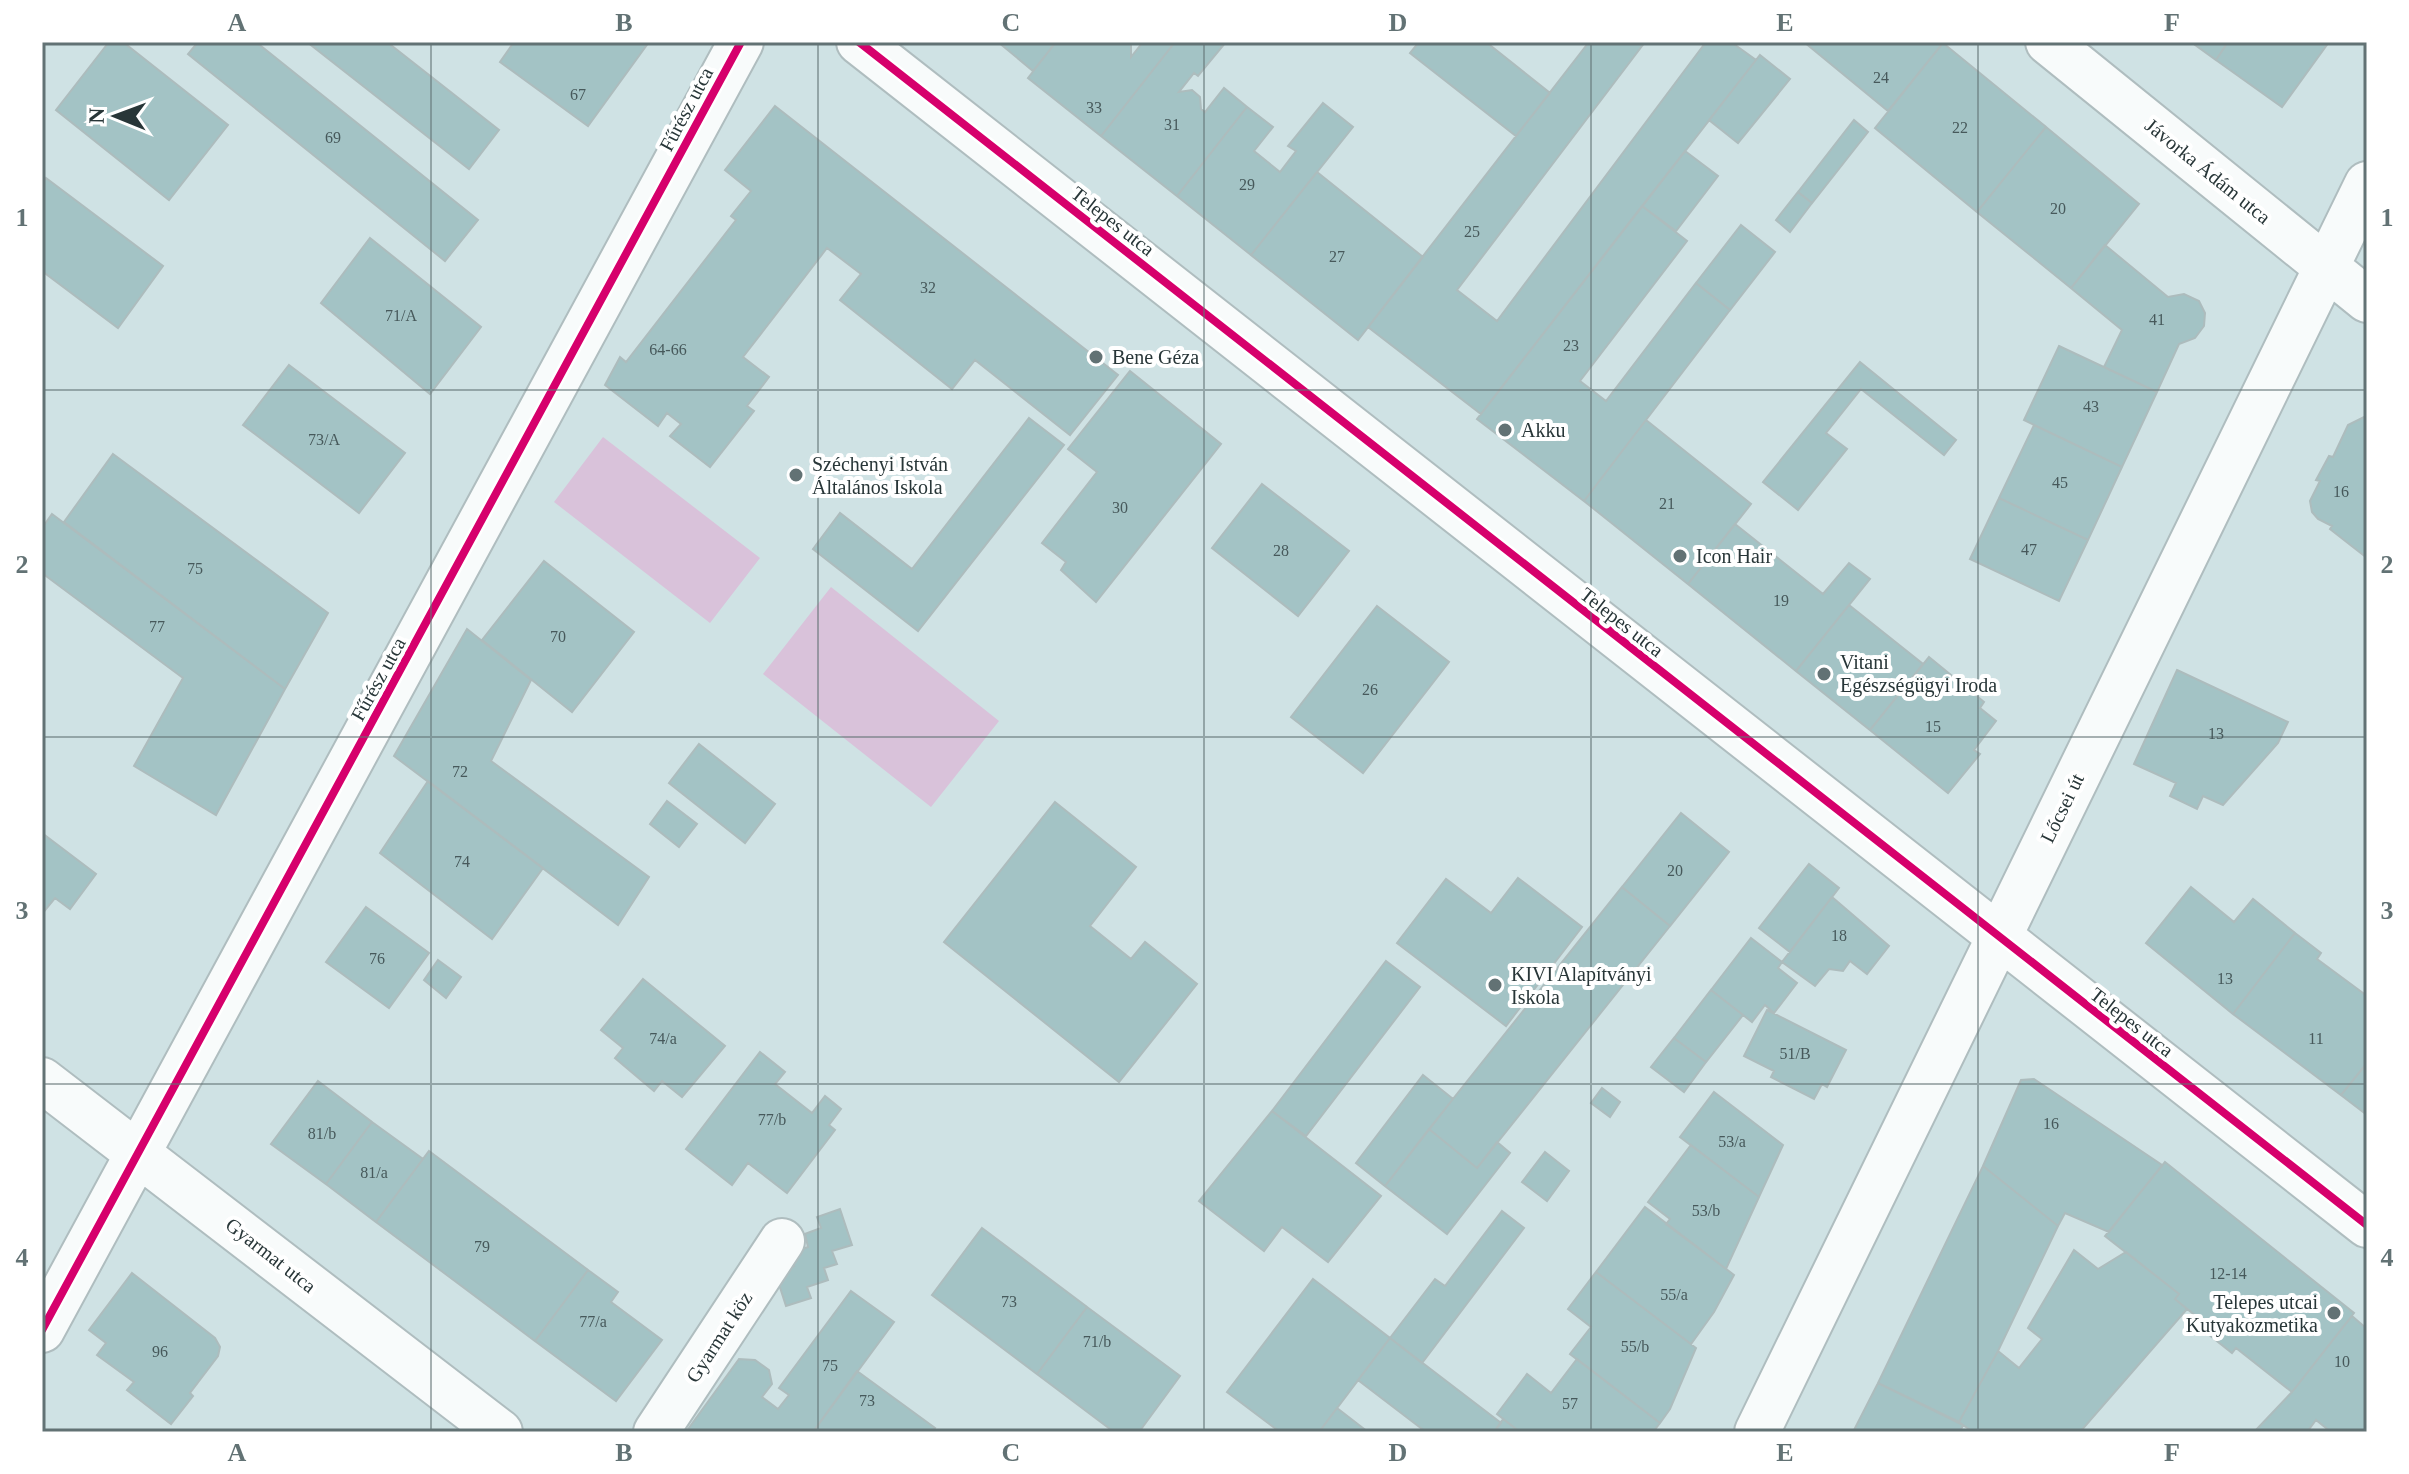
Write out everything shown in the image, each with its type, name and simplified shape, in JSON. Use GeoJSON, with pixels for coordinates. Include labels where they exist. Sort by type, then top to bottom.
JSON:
{"type":"FeatureCollection","features":[{"type":"Feature","properties":{"kind":"street","name":"Fűrész utca"},"geometry":{"type":"LineString","coordinates":[[42,1330],[741,42]]}},
{"type":"Feature","properties":{"kind":"street","name":"Telepes utca"},"geometry":{"type":"LineString","coordinates":[[859,42],[2367,1225]]}},
{"type":"Feature","properties":{"kind":"street","name":"Jávorka Ádám utca"},"geometry":{"type":"LineString","coordinates":[[2048,42],[2367,300]]}},
{"type":"Feature","properties":{"kind":"street","name":"Lőcsei út"},"geometry":{"type":"LineString","coordinates":[[1757,1432],[2367,184]]}},
{"type":"Feature","properties":{"kind":"street","name":"Gyarmat utca"},"geometry":{"type":"LineString","coordinates":[[42,1080],[500,1432]]}},
{"type":"Feature","properties":{"kind":"street","name":"Gyarmat köz"},"geometry":{"type":"LineString","coordinates":[[656,1432],[782,1241]]}},
{"type":"Feature","properties":{"kind":"shaded area"},"geometry":{"type":"Polygon","coordinates":[[[603,437],[760,558],[710,623],[554,502],[603,437]]]}},
{"type":"Feature","properties":{"kind":"shaded area"},"geometry":{"type":"Polygon","coordinates":[[[831,587],[999,721],[931,807],[763,674],[831,587]]]}},
{"type":"Feature","properties":{"kind":"building"},"geometry":{"type":"Polygon","coordinates":[[[109,42],[123,42],[228,125],[169,200],[56,110],[109,42]]]}},
{"type":"Feature","properties":{"kind":"building"},"geometry":{"type":"Polygon","coordinates":[[[198,42],[256,42],[478,220],[445,261],[188,54],[198,42]]]}},
{"type":"Feature","properties":{"kind":"building"},"geometry":{"type":"Polygon","coordinates":[[[307,42],[387,42],[499,130],[469,169],[307,42]]]}},
{"type":"Feature","properties":{"kind":"building"},"geometry":{"type":"Polygon","coordinates":[[[514,42],[649,42],[588,126],[500,62],[514,42]]]}},
{"type":"Feature","properties":{"kind":"building"},"geometry":{"type":"Polygon","coordinates":[[[998,42],[1056,42],[1033,71],[998,42]]]}},
{"type":"Feature","properties":{"kind":"building"},"geometry":{"type":"Polygon","coordinates":[[[1056,42],[1131,42],[1131,57],[1143,42],[1175,42],[1101,136],[1028,78],[1056,42]]]}},
{"type":"Feature","properties":{"kind":"building"},"geometry":{"type":"Polygon","coordinates":[[[1175,42],[1226,42],[1198,76],[1194,73],[1179,92],[1192,90],[1200,97],[1201,109],[1205,112],[1224,88],[1247,107],[1177,196],[1101,136],[1175,42]]]}},
{"type":"Feature","properties":{"kind":"building"},"geometry":{"type":"Polygon","coordinates":[[[1419,42],[1486,42],[1550,93],[1516,136],[1410,53],[1419,42]]]}},
{"type":"Feature","properties":{"kind":"building"},"geometry":{"type":"Polygon","coordinates":[[[1589,42],[1645,42],[1457,290],[1497,321],[1706,42],[1731,42],[1756,60],[1481,414],[1368,327],[1589,42]]]}},
{"type":"Feature","properties":{"kind":"building"},"geometry":{"type":"Polygon","coordinates":[[[1804,42],[1942,42],[1943,43],[1888,111],[1804,42]]]}},
{"type":"Feature","properties":{"kind":"building"},"geometry":{"type":"Polygon","coordinates":[[[2191,42],[2228,42],[2216,60],[2191,42]]]}},
{"type":"Feature","properties":{"kind":"building"},"geometry":{"type":"Polygon","coordinates":[[[2228,42],[2329,42],[2282,107],[2216,60],[2228,42]]]}},
{"type":"Feature","properties":{"kind":"building"},"geometry":{"type":"Polygon","coordinates":[[[1943,43],[2046,127],[1977,212],[1875,128],[1943,43]]]}},
{"type":"Feature","properties":{"kind":"building"},"geometry":{"type":"Polygon","coordinates":[[[1760,55],[1790,79],[1738,143],[1709,120],[1760,55]]]}},
{"type":"Feature","properties":{"kind":"building"},"geometry":{"type":"Polygon","coordinates":[[[1323,103],[1353,127],[1251,255],[1177,196],[1247,107],[1273,127],[1254,151],[1280,172],[1296,151],[1288,146],[1323,103]]]}},
{"type":"Feature","properties":{"kind":"building"},"geometry":{"type":"Polygon","coordinates":[[[775,106],[1118,375],[1070,435],[975,360],[952,389],[840,300],[861,274],[827,248],[743,357],[769,377],[747,406],[754,411],[710,467],[670,436],[681,424],[667,413],[658,426],[605,385],[620,357],[626,362],[736,220],[731,216],[751,191],[725,170],[775,106]]]}},
{"type":"Feature","properties":{"kind":"building"},"geometry":{"type":"Polygon","coordinates":[[[1854,120],[1868,132],[1812,203],[1798,192],[1854,120]]]}},
{"type":"Feature","properties":{"kind":"building"},"geometry":{"type":"Polygon","coordinates":[[[2046,127],[2139,204],[2071,288],[1977,212],[2046,127]]]}},
{"type":"Feature","properties":{"kind":"building"},"geometry":{"type":"Polygon","coordinates":[[[1685,151],[1718,176],[1676,231],[1642,206],[1685,151]]]}},
{"type":"Feature","properties":{"kind":"building"},"geometry":{"type":"Polygon","coordinates":[[[1317,172],[1423,257],[1358,340],[1251,255],[1317,172]]]}},
{"type":"Feature","properties":{"kind":"building"},"geometry":{"type":"Polygon","coordinates":[[[46,178],[163,266],[118,328],[42,271],[42,184],[46,178]]]}},
{"type":"Feature","properties":{"kind":"building"},"geometry":{"type":"Polygon","coordinates":[[[1798,192],[1812,203],[1790,232],[1776,220],[1798,192]]]}},
{"type":"Feature","properties":{"kind":"building"},"geometry":{"type":"Polygon","coordinates":[[[1642,206],[1687,241],[1580,381],[1606,401],[1696,283],[1730,310],[1584,501],[1477,419],[1642,206]]]}},
{"type":"Feature","properties":{"kind":"building"},"geometry":{"type":"Polygon","coordinates":[[[1741,225],[1775,252],[1730,310],[1696,283],[1741,225]]]}},
{"type":"Feature","properties":{"kind":"building"},"geometry":{"type":"Polygon","coordinates":[[[370,238],[481,327],[430,394],[321,303],[370,238]]]}},
{"type":"Feature","properties":{"kind":"building"},"geometry":{"type":"Polygon","coordinates":[[[2105,245],[2168,297],[2184,294],[2199,301],[2205,313],[2204,326],[2195,338],[2179,344],[2157,392],[2104,367],[2122,330],[2071,288],[2105,245]]]}},
{"type":"Feature","properties":{"kind":"building"},"geometry":{"type":"Polygon","coordinates":[[[2059,346],[2157,392],[2122,467],[2024,420],[2059,346]]]}},
{"type":"Feature","properties":{"kind":"building"},"geometry":{"type":"Polygon","coordinates":[[[1860,362],[1956,440],[1944,455],[1861,389],[1826,433],[1847,449],[1798,510],[1763,482],[1860,362]]]}},
{"type":"Feature","properties":{"kind":"building"},"geometry":{"type":"Polygon","coordinates":[[[289,365],[405,453],[359,513],[243,425],[289,365]]]}},
{"type":"Feature","properties":{"kind":"building"},"geometry":{"type":"Polygon","coordinates":[[[1130,371],[1221,444],[1096,602],[1061,570],[1066,562],[1042,543],[1097,472],[1068,449],[1130,371]]]}},
{"type":"Feature","properties":{"kind":"building"},"geometry":{"type":"Polygon","coordinates":[[[2367,417],[2367,558],[2330,529],[2332,526],[2318,519],[2312,512],[2310,501],[2320,481],[2316,480],[2329,456],[2333,457],[2348,425],[2367,417]]]}},
{"type":"Feature","properties":{"kind":"building"},"geometry":{"type":"Polygon","coordinates":[[[1029,418],[1064,445],[918,631],[813,549],[840,513],[912,569],[1029,418]]]}},
{"type":"Feature","properties":{"kind":"building"},"geometry":{"type":"Polygon","coordinates":[[[1646,420],[1751,504],[1688,584],[1584,501],[1646,420]]]}},
{"type":"Feature","properties":{"kind":"building"},"geometry":{"type":"Polygon","coordinates":[[[2034,425],[2122,467],[2088,540],[1999,498],[2034,425]]]}},
{"type":"Feature","properties":{"kind":"building"},"geometry":{"type":"Polygon","coordinates":[[[113,454],[328,613],[285,689],[64,522],[113,454]]]}},
{"type":"Feature","properties":{"kind":"building"},"geometry":{"type":"Polygon","coordinates":[[[1262,484],[1349,551],[1298,616],[1212,548],[1262,484]]]}},
{"type":"Feature","properties":{"kind":"building"},"geometry":{"type":"Polygon","coordinates":[[[1999,498],[2088,540],[2059,601],[1970,559],[1999,498]]]}},
{"type":"Feature","properties":{"kind":"building"},"geometry":{"type":"Polygon","coordinates":[[[52,514],[285,689],[216,815],[134,766],[183,678],[42,573],[42,528],[52,514]]]}},
{"type":"Feature","properties":{"kind":"building"},"geometry":{"type":"Polygon","coordinates":[[[1735,524],[1823,594],[1849,563],[1870,579],[1796,671],[1688,584],[1735,524]]]}},
{"type":"Feature","properties":{"kind":"building"},"geometry":{"type":"Polygon","coordinates":[[[544,561],[634,632],[572,712],[482,640],[544,561]]]}},
{"type":"Feature","properties":{"kind":"building"},"geometry":{"type":"Polygon","coordinates":[[[1849,605],[1923,664],[1870,730],[1796,671],[1849,605]]]}},
{"type":"Feature","properties":{"kind":"building"},"geometry":{"type":"Polygon","coordinates":[[[1377,606],[1449,662],[1363,773],[1291,717],[1377,606]]]}},
{"type":"Feature","properties":{"kind":"building"},"geometry":{"type":"Polygon","coordinates":[[[467,629],[531,680],[491,761],[649,877],[618,925],[394,756],[467,629]]]}},
{"type":"Feature","properties":{"kind":"building"},"geometry":{"type":"Polygon","coordinates":[[[1929,657],[1984,702],[1980,708],[1996,721],[1974,750],[1980,754],[1948,793],[1870,730],[1929,657]]]}},
{"type":"Feature","properties":{"kind":"building"},"geometry":{"type":"Polygon","coordinates":[[[2177,670],[2288,722],[2278,743],[2223,805],[2203,796],[2197,809],[2170,796],[2176,783],[2134,764],[2177,670]]]}},
{"type":"Feature","properties":{"kind":"building"},"geometry":{"type":"Polygon","coordinates":[[[699,744],[775,804],[745,843],[669,783],[699,744]]]}},
{"type":"Feature","properties":{"kind":"building"},"geometry":{"type":"Polygon","coordinates":[[[428,781],[543,868],[492,939],[380,853],[428,781]]]}},
{"type":"Feature","properties":{"kind":"building"},"geometry":{"type":"Polygon","coordinates":[[[667,801],[697,824],[679,847],[650,824],[667,801]]]}},
{"type":"Feature","properties":{"kind":"building"},"geometry":{"type":"Polygon","coordinates":[[[1055,802],[1136,867],[1090,926],[1131,959],[1145,942],[1197,984],[1119,1082],[944,942],[1055,802]]]}},
{"type":"Feature","properties":{"kind":"building"},"geometry":{"type":"Polygon","coordinates":[[[1681,813],[1729,852],[1670,926],[1622,887],[1681,813]]]}},
{"type":"Feature","properties":{"kind":"building"},"geometry":{"type":"Polygon","coordinates":[[[42,833],[96,874],[70,909],[55,898],[42,914],[42,833]]]}},
{"type":"Feature","properties":{"kind":"building"},"geometry":{"type":"Polygon","coordinates":[[[1809,864],[1839,888],[1790,952],[1759,928],[1809,864]]]}},
{"type":"Feature","properties":{"kind":"building","name":"KIVI Alapítványi Iskola"},"geometry":{"type":"Polygon","coordinates":[[[1518,878],[1582,927],[1506,1026],[1397,943],[1446,879],[1491,913],[1518,878]]]}},
{"type":"Feature","properties":{"kind":"building"},"geometry":{"type":"Polygon","coordinates":[[[1622,887],[1670,926],[1477,1168],[1429,1129],[1622,887]]]}},
{"type":"Feature","properties":{"kind":"building"},"geometry":{"type":"Polygon","coordinates":[[[2191,887],[2234,922],[2253,899],[2295,933],[2233,1014],[2146,943],[2191,887]]]}},
{"type":"Feature","properties":{"kind":"building"},"geometry":{"type":"Polygon","coordinates":[[[1832,897],[1889,946],[1867,974],[1850,961],[1843,971],[1829,969],[1815,986],[1782,962],[1832,897]]]}},
{"type":"Feature","properties":{"kind":"building"},"geometry":{"type":"Polygon","coordinates":[[[366,907],[429,953],[389,1008],[326,962],[366,907]]]}},
{"type":"Feature","properties":{"kind":"building"},"geometry":{"type":"Polygon","coordinates":[[[2295,933],[2321,953],[2317,959],[2367,996],[2367,1063],[2341,1095],[2233,1014],[2295,933]]]}},
{"type":"Feature","properties":{"kind":"building"},"geometry":{"type":"Polygon","coordinates":[[[1751,938],[1782,962],[1778,968],[1797,983],[1774,1013],[1765,1005],[1752,1022],[1711,990],[1751,938]]]}},
{"type":"Feature","properties":{"kind":"building"},"geometry":{"type":"Polygon","coordinates":[[[438,960],[461,977],[446,998],[424,980],[438,960]]]}},
{"type":"Feature","properties":{"kind":"building"},"geometry":{"type":"Polygon","coordinates":[[[1386,961],[1420,987],[1306,1136],[1272,1111],[1386,961]]]}},
{"type":"Feature","properties":{"kind":"building"},"geometry":{"type":"Polygon","coordinates":[[[643,979],[725,1046],[682,1097],[662,1081],[654,1091],[615,1058],[623,1048],[601,1030],[643,979]]]}},
{"type":"Feature","properties":{"kind":"building"},"geometry":{"type":"Polygon","coordinates":[[[1711,990],[1743,1015],[1706,1062],[1674,1038],[1711,990]]]}},
{"type":"Feature","properties":{"kind":"building"},"geometry":{"type":"Polygon","coordinates":[[[1767,1010],[1846,1050],[1827,1087],[1822,1084],[1814,1099],[1771,1077],[1774,1071],[1744,1056],[1767,1010]]]}},
{"type":"Feature","properties":{"kind":"building"},"geometry":{"type":"Polygon","coordinates":[[[1674,1038],[1706,1062],[1684,1092],[1651,1067],[1674,1038]]]}},
{"type":"Feature","properties":{"kind":"building"},"geometry":{"type":"Polygon","coordinates":[[[760,1052],[785,1072],[775,1084],[812,1113],[825,1096],[841,1109],[829,1125],[835,1130],[787,1193],[748,1163],[732,1185],[686,1149],[760,1052]]]}},
{"type":"Feature","properties":{"kind":"building"},"geometry":{"type":"Polygon","coordinates":[[[2367,1063],[2367,1115],[2341,1095],[2367,1063]]]}},
{"type":"Feature","properties":{"kind":"building"},"geometry":{"type":"Polygon","coordinates":[[[1423,1075],[1453,1099],[1385,1186],[1356,1163],[1423,1075]]]}},
{"type":"Feature","properties":{"kind":"building"},"geometry":{"type":"Polygon","coordinates":[[[2034,1079],[2162,1165],[2109,1232],[2065,1213],[2058,1226],[1983,1166],[2021,1080],[2034,1079]]]}},
{"type":"Feature","properties":{"kind":"building"},"geometry":{"type":"Polygon","coordinates":[[[318,1081],[372,1122],[326,1184],[271,1144],[318,1081]]]}},
{"type":"Feature","properties":{"kind":"building"},"geometry":{"type":"Polygon","coordinates":[[[1602,1088],[1620,1102],[1610,1117],[1591,1103],[1602,1088]]]}},
{"type":"Feature","properties":{"kind":"building"},"geometry":{"type":"Polygon","coordinates":[[[1714,1092],[1783,1145],[1759,1197],[1680,1137],[1714,1092]]]}},
{"type":"Feature","properties":{"kind":"building"},"geometry":{"type":"Polygon","coordinates":[[[1272,1111],[1381,1196],[1328,1262],[1282,1227],[1264,1251],[1199,1201],[1272,1111]]]}},
{"type":"Feature","properties":{"kind":"building"},"geometry":{"type":"Polygon","coordinates":[[[372,1122],[423,1159],[376,1222],[326,1184],[372,1122]]]}},
{"type":"Feature","properties":{"kind":"building"},"geometry":{"type":"Polygon","coordinates":[[[1429,1129],[1477,1168],[1497,1142],[1510,1153],[1447,1234],[1385,1186],[1429,1129]]]}},
{"type":"Feature","properties":{"kind":"building"},"geometry":{"type":"Polygon","coordinates":[[[1691,1145],[1759,1197],[1726,1269],[1666,1224],[1670,1219],[1648,1202],[1691,1145]]]}},
{"type":"Feature","properties":{"kind":"building"},"geometry":{"type":"Polygon","coordinates":[[[429,1151],[588,1270],[535,1341],[376,1222],[429,1151]]]}},
{"type":"Feature","properties":{"kind":"building"},"geometry":{"type":"Polygon","coordinates":[[[1545,1152],[1569,1171],[1547,1201],[1522,1182],[1545,1152]]]}},
{"type":"Feature","properties":{"kind":"building"},"geometry":{"type":"Polygon","coordinates":[[[2165,1162],[2354,1313],[2292,1392],[2236,1348],[2232,1353],[2198,1326],[2202,1321],[2175,1299],[2179,1294],[2105,1236],[2165,1162]]]}},
{"type":"Feature","properties":{"kind":"building"},"geometry":{"type":"Polygon","coordinates":[[[1983,1166],[2058,1226],[1998,1351],[1959,1422],[1878,1383],[1983,1166]]]}},
{"type":"Feature","properties":{"kind":"building"},"geometry":{"type":"Polygon","coordinates":[[[1645,1207],[1734,1275],[1714,1312],[1691,1344],[1596,1272],[1645,1207]]]}},
{"type":"Feature","properties":{"kind":"building"},"geometry":{"type":"Polygon","coordinates":[[[840,1209],[852,1245],[832,1251],[837,1264],[824,1268],[828,1280],[807,1287],[811,1298],[786,1306],[775,1272],[794,1266],[789,1253],[808,1247],[805,1234],[821,1228],[817,1217],[840,1209]]]}},
{"type":"Feature","properties":{"kind":"building"},"geometry":{"type":"Polygon","coordinates":[[[1502,1211],[1524,1228],[1422,1363],[1390,1338],[1435,1279],[1445,1286],[1502,1211]]]}},
{"type":"Feature","properties":{"kind":"building"},"geometry":{"type":"Polygon","coordinates":[[[982,1228],[1087,1307],[1037,1374],[932,1295],[982,1228]]]}},
{"type":"Feature","properties":{"kind":"building"},"geometry":{"type":"Polygon","coordinates":[[[2074,1250],[2098,1269],[2126,1252],[2179,1294],[2175,1299],[2187,1309],[2080,1432],[1973,1432],[1959,1422],[1998,1351],[2019,1368],[2042,1339],[2028,1328],[2074,1250]]]}},
{"type":"Feature","properties":{"kind":"building"},"geometry":{"type":"Polygon","coordinates":[[[588,1270],[618,1292],[611,1302],[662,1340],[616,1401],[535,1341],[588,1270]]]}},
{"type":"Feature","properties":{"kind":"building"},"geometry":{"type":"Polygon","coordinates":[[[1596,1272],[1696,1348],[1670,1409],[1660,1423],[1570,1354],[1591,1327],[1568,1309],[1596,1272]]]}},
{"type":"Feature","properties":{"kind":"building"},"geometry":{"type":"Polygon","coordinates":[[[132,1273],[215,1338],[220,1347],[218,1356],[190,1393],[193,1396],[171,1424],[127,1390],[134,1382],[97,1355],[106,1343],[89,1330],[132,1273]]]}},
{"type":"Feature","properties":{"kind":"building"},"geometry":{"type":"Polygon","coordinates":[[[1313,1279],[1390,1338],[1319,1432],[1280,1432],[1227,1392],[1313,1279]]]}},
{"type":"Feature","properties":{"kind":"building"},"geometry":{"type":"Polygon","coordinates":[[[851,1291],[894,1322],[813,1432],[686,1432],[739,1359],[755,1360],[769,1370],[772,1384],[762,1397],[778,1409],[789,1395],[779,1388],[851,1291]]]}},
{"type":"Feature","properties":{"kind":"building"},"geometry":{"type":"Polygon","coordinates":[[[1087,1307],[1180,1376],[1139,1432],[1114,1432],[1037,1374],[1087,1307]]]}},
{"type":"Feature","properties":{"kind":"building"},"geometry":{"type":"Polygon","coordinates":[[[2352,1316],[2367,1329],[2367,1432],[2331,1432],[2316,1420],[2307,1432],[2254,1432],[2292,1392],[2352,1316]]]}},
{"type":"Feature","properties":{"kind":"building"},"geometry":{"type":"Polygon","coordinates":[[[1390,1338],[1501,1423],[1494,1432],[1426,1432],[1358,1380],[1390,1338]]]}},
{"type":"Feature","properties":{"kind":"building"},"geometry":{"type":"Polygon","coordinates":[[[1577,1359],[1660,1423],[1653,1432],[1520,1432],[1497,1414],[1527,1374],[1551,1393],[1577,1359]]]}},
{"type":"Feature","properties":{"kind":"building"},"geometry":{"type":"Polygon","coordinates":[[[857,1371],[935,1428],[932,1432],[813,1432],[857,1371]]]}},
{"type":"Feature","properties":{"kind":"building"},"geometry":{"type":"Polygon","coordinates":[[[1878,1383],[1963,1425],[1960,1432],[1853,1432],[1878,1383]]]}},
{"type":"Feature","properties":{"kind":"building"},"geometry":{"type":"Polygon","coordinates":[[[1337,1408],[1368,1432],[1319,1432],[1337,1408]]]}},
{"type":"Feature","properties":{"kind":"building"},"geometry":{"type":"Polygon","coordinates":[[[1503,1419],[1520,1432],[1494,1432],[1503,1419]]]}},
{"type":"Feature","properties":{"kind":"cycle path"},"geometry":{"type":"LineString","coordinates":[[42,1330],[741,42]]}},
{"type":"Feature","properties":{"kind":"cycle path"},"geometry":{"type":"LineString","coordinates":[[859,42],[2367,1225]]}},
{"type":"Feature","properties":{"kind":"place","name":"Bene Géza"},"geometry":{"type":"Point","coordinates":[1096,357]}},
{"type":"Feature","properties":{"kind":"place","name":"Akku"},"geometry":{"type":"Point","coordinates":[1505,430]}},
{"type":"Feature","properties":{"kind":"place","name":"Széchenyi István Általános Iskola"},"geometry":{"type":"Point","coordinates":[796,475]}},
{"type":"Feature","properties":{"kind":"place","name":"Icon Hair"},"geometry":{"type":"Point","coordinates":[1680,556]}},
{"type":"Feature","properties":{"kind":"place","name":"Vitani Egészségügyi Iroda"},"geometry":{"type":"Point","coordinates":[1824,674]}},
{"type":"Feature","properties":{"kind":"place","name":"KIVI Alapítványi Iskola"},"geometry":{"type":"Point","coordinates":[1495,985]}},
{"type":"Feature","properties":{"kind":"place","name":"Telepes utcai Kutyakozmetika"},"geometry":{"type":"Point","coordinates":[2334,1313]}}]}
